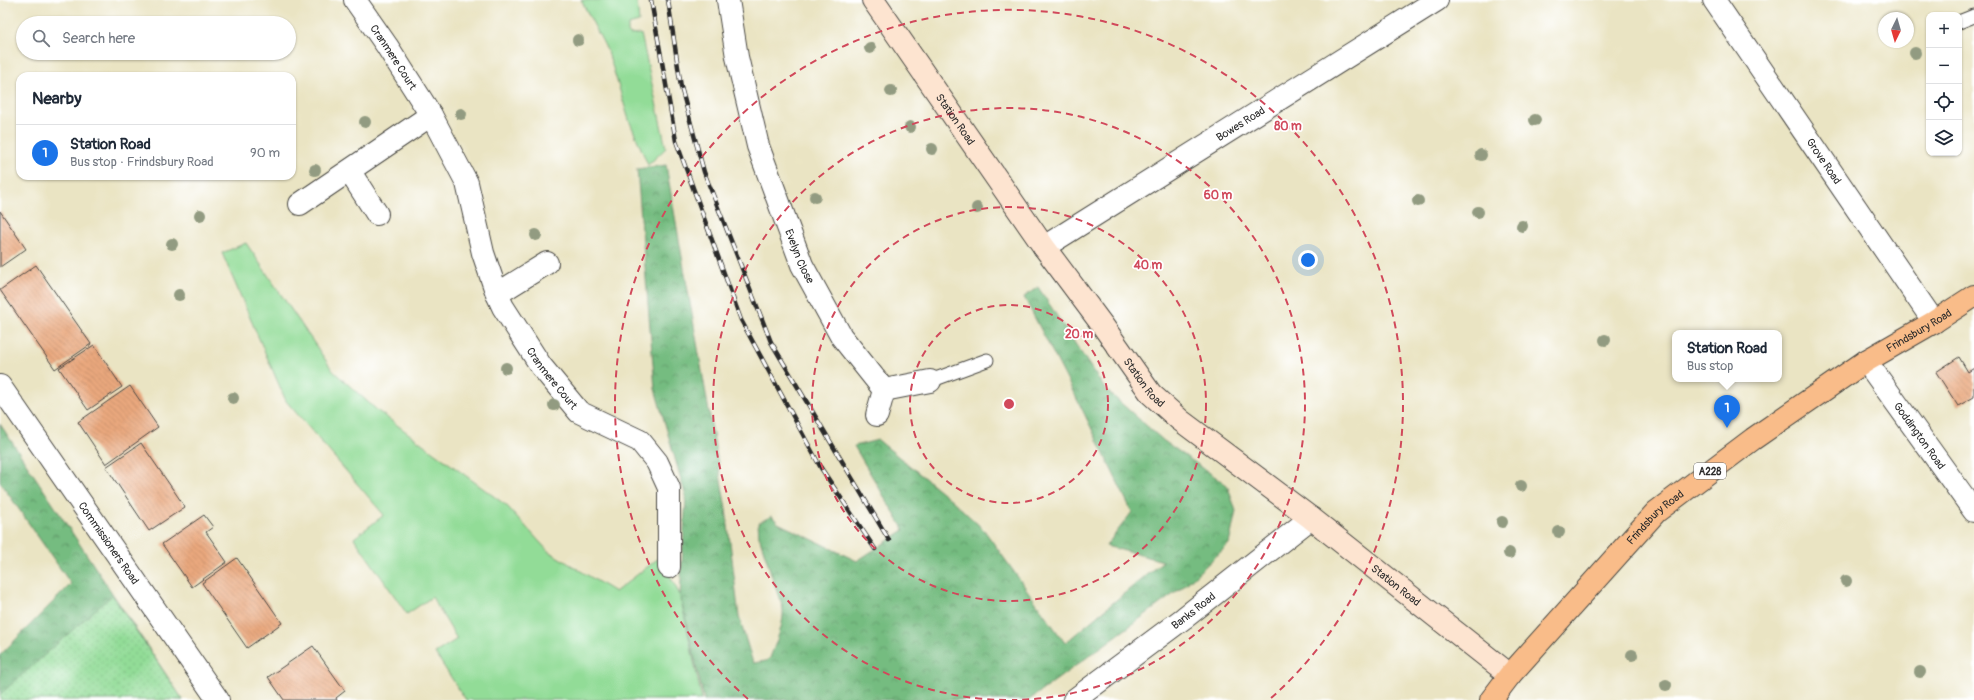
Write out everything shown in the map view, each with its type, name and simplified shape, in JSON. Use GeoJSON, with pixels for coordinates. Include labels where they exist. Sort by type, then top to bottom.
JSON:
{"type":"FeatureCollection","features":[{"type":"Feature","properties":{"kind":"main road","name":"Station Road"},"geometry":{"type":"LineString","coordinates":[[877,1],[1044,247],[1103,326],[1151,394],[1180,420],[1311,518],[1510,675]]}},
{"type":"Feature","properties":{"kind":"main road","name":"Frindsbury Road"},"geometry":{"type":"LineString","coordinates":[[1491,700],[1510,675],[1656,512],[1753,439],[1866,361],[1934,322],[1974,296]]}},
{"type":"Feature","properties":{"kind":"street","name":"Cranmere Court"},"geometry":{"type":"LineString","coordinates":[[355,0],[387,46],[431,116],[467,182],[484,253],[503,307],[541,366],[579,412],[640,442],[657,462],[669,488],[669,567]]}},
{"type":"Feature","properties":{"kind":"street","name":"Evelyn Close"},"geometry":{"type":"LineString","coordinates":[[728,0],[737,58],[758,146],[802,265],[841,336],[884,390]]}},
{"type":"Feature","properties":{"kind":"street","name":"Bowes Road"},"geometry":{"type":"LineString","coordinates":[[1044,247],[1436,0]]}},
{"type":"Feature","properties":{"kind":"street","name":"Grove Road"},"geometry":{"type":"LineString","coordinates":[[1714,0],[1934,322]]}},
{"type":"Feature","properties":{"kind":"street"},"geometry":{"type":"LineString","coordinates":[[300,204],[350,172],[431,116]]}},
{"type":"Feature","properties":{"kind":"street"},"geometry":{"type":"LineString","coordinates":[[350,172],[377,214]]}},
{"type":"Feature","properties":{"kind":"street"},"geometry":{"type":"LineString","coordinates":[[498,294],[547,263]]}},
{"type":"Feature","properties":{"kind":"street","name":"Goddington Road"},"geometry":{"type":"LineString","coordinates":[[1866,361],[1974,511]]}},
{"type":"Feature","properties":{"kind":"street"},"geometry":{"type":"LineString","coordinates":[[877,415],[884,390],[930,381]]}},
{"type":"Feature","properties":{"kind":"street","name":"Commissioners Road"},"geometry":{"type":"LineString","coordinates":[[0,386],[218,700]]}},
{"type":"Feature","properties":{"kind":"street","name":"Banks Road"},"geometry":{"type":"LineString","coordinates":[[1074,700],[1184,618],[1311,518]]}},
{"type":"Feature","properties":{"kind":"lane"},"geometry":{"type":"LineString","coordinates":[[1962,21],[1974,16]]}},
{"type":"Feature","properties":{"kind":"lane"},"geometry":{"type":"LineString","coordinates":[[930,381],[987,360]]}},
{"type":"Feature","properties":{"kind":"green space"},"geometry":{"type":"Polygon","coordinates":[[[581,0],[637,0],[639,22],[628,25],[628,32],[630,35],[641,34],[666,148],[648,165],[629,120],[608,52],[581,0]]]}},
{"type":"Feature","properties":{"kind":"green space"},"geometry":{"type":"Polygon","coordinates":[[[666,165],[726,509],[739,617],[753,663],[766,661],[770,658],[783,620],[782,604],[759,536],[758,523],[772,516],[778,523],[857,561],[904,530],[854,446],[878,440],[953,501],[984,530],[1065,643],[1163,561],[1106,546],[1132,512],[1082,409],[1024,297],[1038,287],[1105,389],[1164,441],[1227,485],[1236,511],[1229,544],[1183,587],[1029,700],[704,700],[680,595],[686,497],[655,389],[637,169],[666,165]]]}},
{"type":"Feature","properties":{"kind":"green space"},"geometry":{"type":"Polygon","coordinates":[[[246,243],[333,371],[378,411],[507,506],[548,551],[615,592],[660,557],[680,595],[702,700],[466,700],[435,653],[457,639],[432,597],[407,614],[354,538],[384,515],[286,401],[222,253],[246,243]]]}},
{"type":"Feature","properties":{"kind":"green space"},"geometry":{"type":"Polygon","coordinates":[[[0,424],[183,700],[4,691],[0,695],[0,655],[71,584],[0,482],[0,424]]]}},
{"type":"Feature","properties":{"kind":"green space"},"geometry":{"type":"Polygon","coordinates":[[[112,595],[183,700],[0,700],[0,695],[4,691],[112,595]]]}},
{"type":"Feature","properties":{"kind":"building"},"geometry":{"type":"Polygon","coordinates":[[[0,211],[26,249],[0,267],[0,211]]]}},
{"type":"Feature","properties":{"kind":"building"},"geometry":{"type":"Polygon","coordinates":[[[36,265],[91,344],[55,369],[0,290],[36,265]]]}},
{"type":"Feature","properties":{"kind":"building"},"geometry":{"type":"Polygon","coordinates":[[[94,345],[122,387],[88,410],[59,368],[94,345]]]}},
{"type":"Feature","properties":{"kind":"building"},"geometry":{"type":"Polygon","coordinates":[[[1959,357],[1968,372],[1974,368],[1974,397],[1958,406],[1936,372],[1959,357]]]}},
{"type":"Feature","properties":{"kind":"building"},"geometry":{"type":"Polygon","coordinates":[[[130,386],[158,427],[106,464],[78,422],[130,386]]]}},
{"type":"Feature","properties":{"kind":"building"},"geometry":{"type":"Polygon","coordinates":[[[141,443],[185,507],[149,531],[106,467],[141,443]]]}},
{"type":"Feature","properties":{"kind":"building"},"geometry":{"type":"Polygon","coordinates":[[[204,515],[213,527],[206,532],[227,562],[192,587],[162,544],[204,515]]]}},
{"type":"Feature","properties":{"kind":"building"},"geometry":{"type":"Polygon","coordinates":[[[237,558],[282,623],[247,648],[202,583],[237,558]]]}},
{"type":"Feature","properties":{"kind":"building"},"geometry":{"type":"Polygon","coordinates":[[[313,646],[345,691],[336,698],[337,700],[284,700],[268,677],[313,646]]]}},
{"type":"Feature","properties":{"kind":"railway"},"geometry":{"type":"LineString","coordinates":[[651,0],[676,141],[741,320],[821,468],[875,549]]}},
{"type":"Feature","properties":{"kind":"railway"},"geometry":{"type":"LineString","coordinates":[[668,0],[681,87],[704,172],[771,342],[889,540]]}},
{"type":"Feature","properties":{"kind":"place","name":"Station Road"},"geometry":{"type":"Point","coordinates":[1727,428]}}]}
